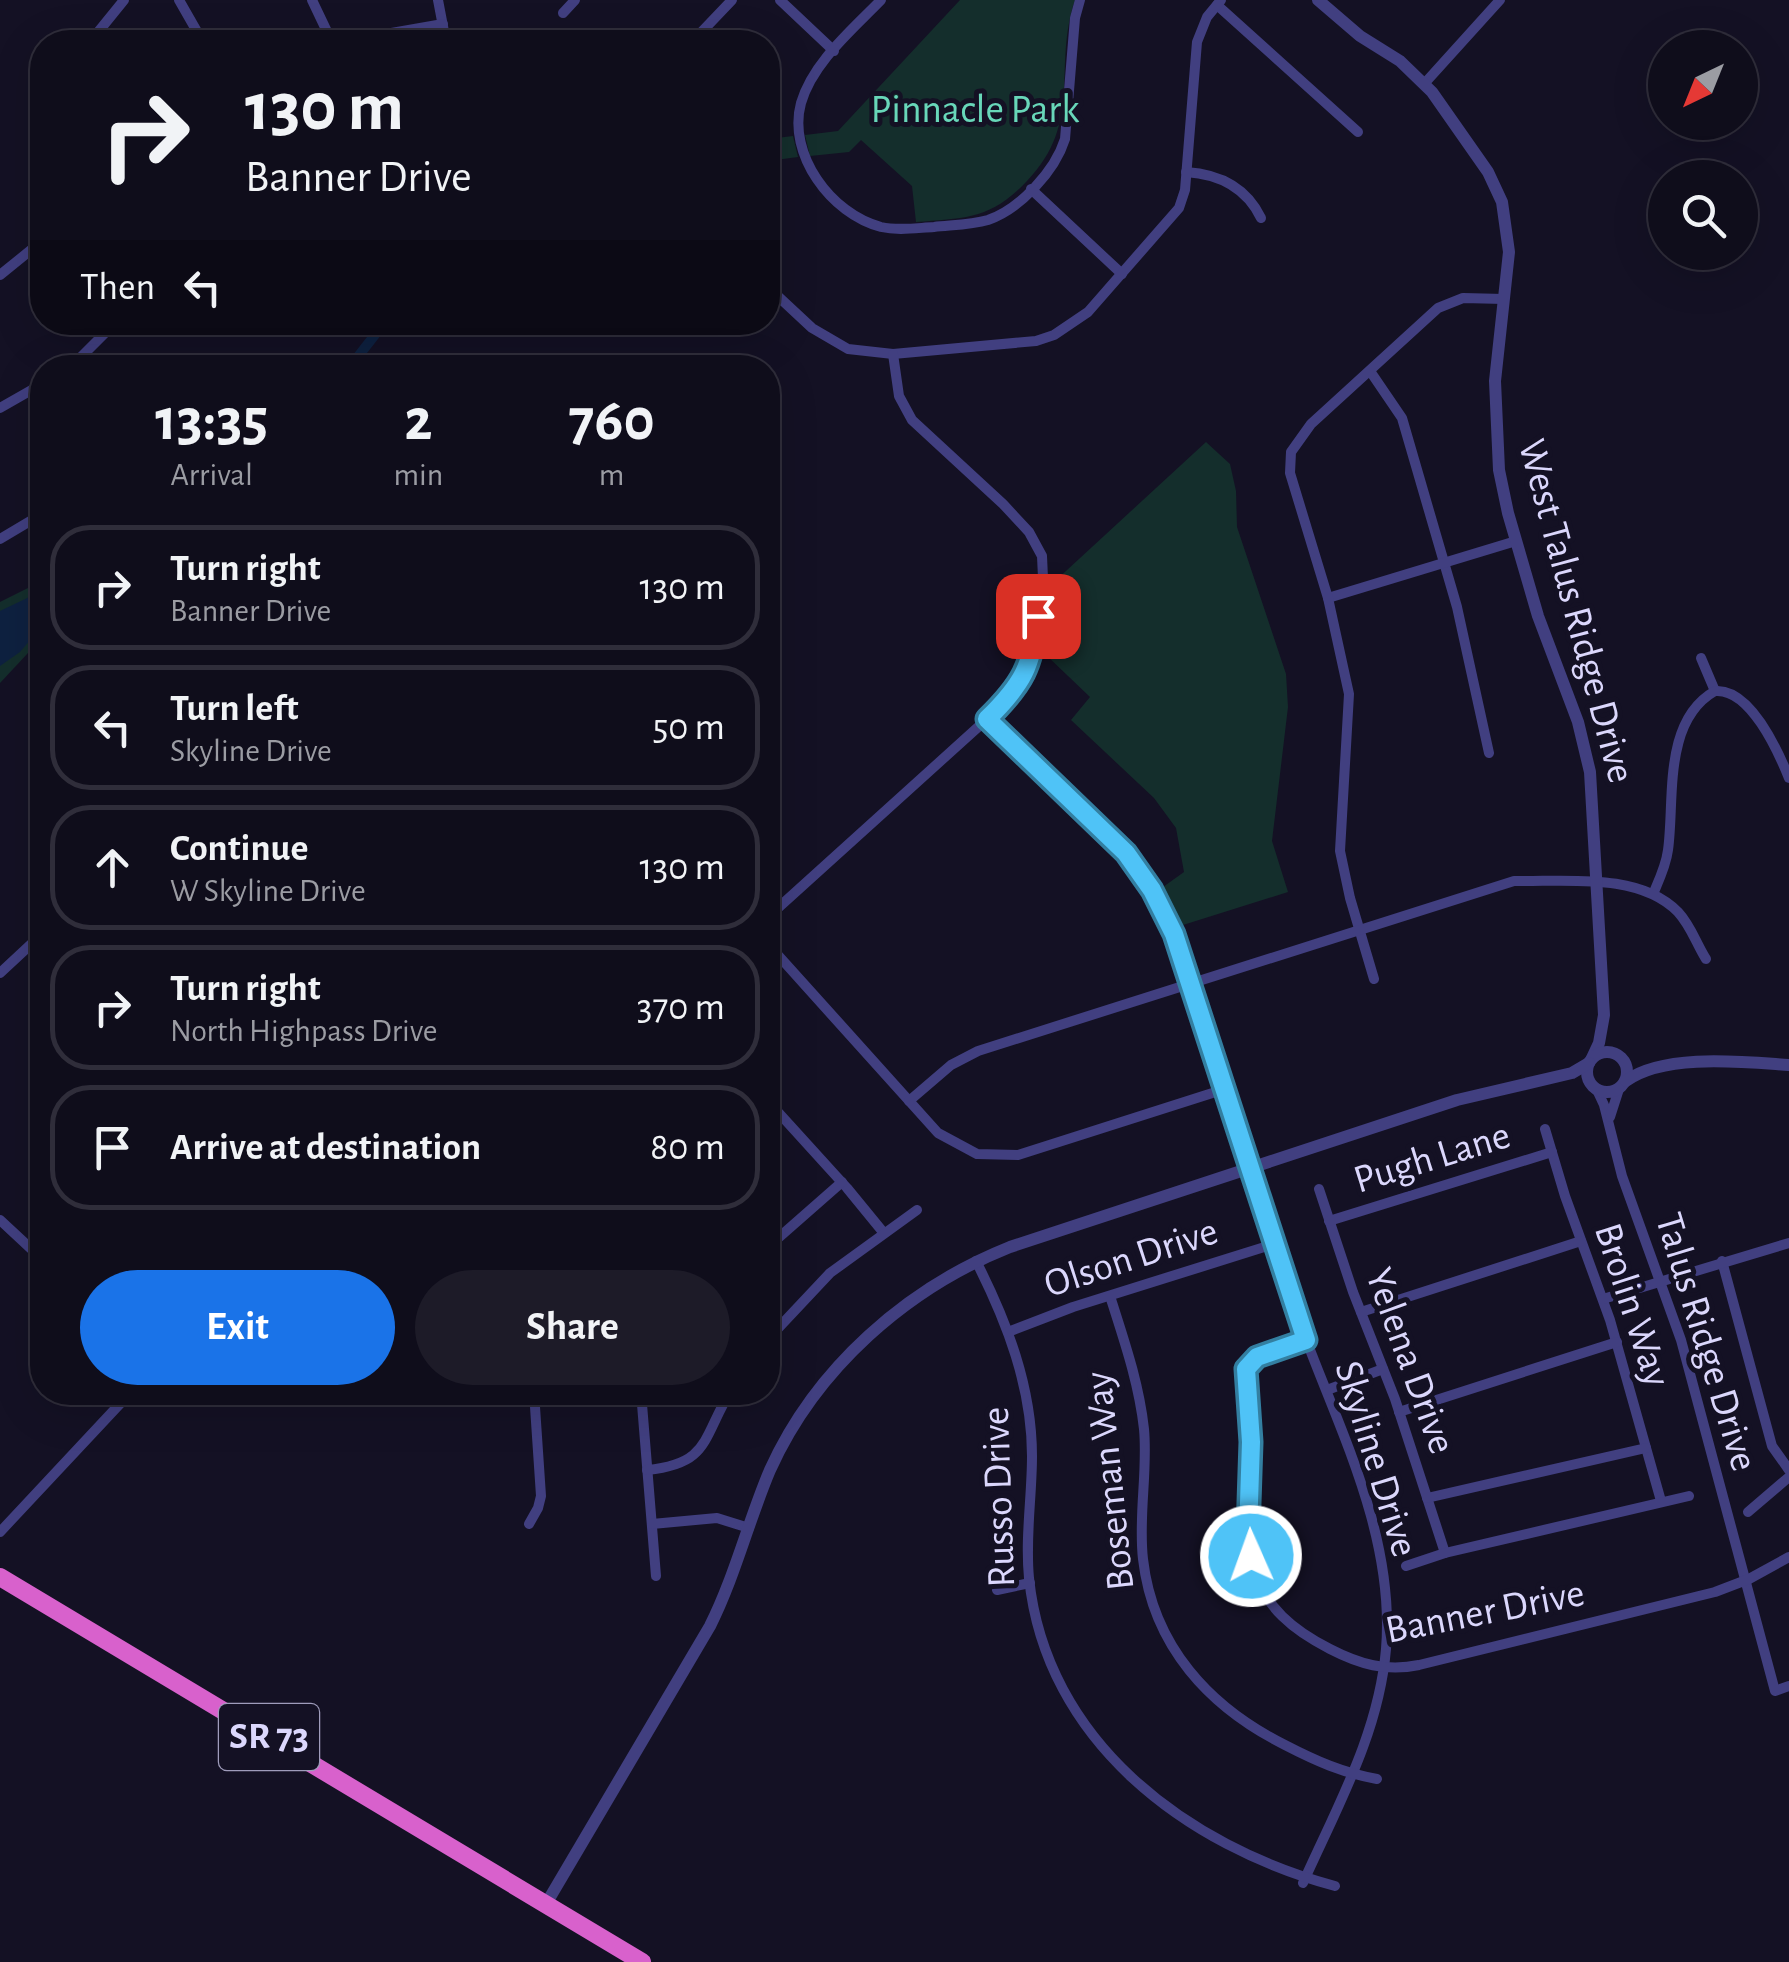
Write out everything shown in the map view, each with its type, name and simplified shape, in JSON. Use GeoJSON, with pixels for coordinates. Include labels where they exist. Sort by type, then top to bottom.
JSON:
{"type":"FeatureCollection","features":[{"type":"Feature","properties":{"kind":"highway","name":"SR 73"},"geometry":{"type":"LineString","coordinates":[[0,1577],[642,1962]]}},
{"type":"Feature","properties":{"kind":"street"},"geometry":{"type":"LineString","coordinates":[[100,30],[124,0]]}},
{"type":"Feature","properties":{"kind":"street"},"geometry":{"type":"LineString","coordinates":[[179,0],[196,30]]}},
{"type":"Feature","properties":{"kind":"street"},"geometry":{"type":"LineString","coordinates":[[312,0],[326,30]]}},
{"type":"Feature","properties":{"kind":"street"},"geometry":{"type":"LineString","coordinates":[[438,0],[444,30]]}},
{"type":"Feature","properties":{"kind":"street"},"geometry":{"type":"LineString","coordinates":[[563,13],[575,0]]}},
{"type":"Feature","properties":{"kind":"street"},"geometry":{"type":"LineString","coordinates":[[703,30],[732,0]]}},
{"type":"Feature","properties":{"kind":"street"},"geometry":{"type":"LineString","coordinates":[[780,0],[834,50]]}},
{"type":"Feature","properties":{"kind":"street"},"geometry":{"type":"LineString","coordinates":[[881,0],[817,73],[801,102],[800,138],[802,153],[820,183],[854,214],[883,228],[898,230],[982,222],[1005,212],[1031,189],[1060,154],[1065,139],[1075,18],[1080,0]]}},
{"type":"Feature","properties":{"kind":"street","name":"West Talus Ridge Drive"},"geometry":{"type":"LineString","coordinates":[[1318,0],[1334,5],[1360,36],[1400,61],[1424,84],[1482,162],[1498,192],[1509,240],[1495,382],[1495,426],[1503,492],[1542,628],[1587,754],[1604,1015],[1610,1042],[1620,1057]]}},
{"type":"Feature","properties":{"kind":"street"},"geometry":{"type":"LineString","coordinates":[[1424,84],[1500,0]]}},
{"type":"Feature","properties":{"kind":"street"},"geometry":{"type":"LineString","coordinates":[[780,297],[833,343],[893,354],[1036,342],[1076,322],[1179,208],[1185,190],[1197,42],[1219,2],[1358,132]]}},
{"type":"Feature","properties":{"kind":"street"},"geometry":{"type":"LineString","coordinates":[[409,30],[443,24]]}},
{"type":"Feature","properties":{"kind":"street"},"geometry":{"type":"LineString","coordinates":[[1186,172],[1221,178],[1252,202],[1261,218]]}},
{"type":"Feature","properties":{"kind":"street"},"geometry":{"type":"LineString","coordinates":[[1031,189],[1122,274]]}},
{"type":"Feature","properties":{"kind":"street"},"geometry":{"type":"LineString","coordinates":[[0,275],[30,251]]}},
{"type":"Feature","properties":{"kind":"street"},"geometry":{"type":"LineString","coordinates":[[1374,978],[1340,851],[1349,694],[1328,598],[1290,473],[1291,452],[1311,424],[1438,308],[1464,298],[1504,299]]}},
{"type":"Feature","properties":{"kind":"street"},"geometry":{"type":"LineString","coordinates":[[83,355],[103,335]]}},
{"type":"Feature","properties":{"kind":"street"},"geometry":{"type":"LineString","coordinates":[[780,906],[987,719],[1025,677],[1034,654],[1042,556],[1028,532],[906,411],[896,385],[893,354]]}},
{"type":"Feature","properties":{"kind":"street"},"geometry":{"type":"LineString","coordinates":[[1370,371],[1402,418],[1458,607],[1489,753]]}},
{"type":"Feature","properties":{"kind":"street"},"geometry":{"type":"LineString","coordinates":[[0,408],[30,391]]}},
{"type":"Feature","properties":{"kind":"street"},"geometry":{"type":"LineString","coordinates":[[0,539],[30,521]]}},
{"type":"Feature","properties":{"kind":"street"},"geometry":{"type":"LineString","coordinates":[[1328,598],[1516,542]]}},
{"type":"Feature","properties":{"kind":"street"},"geometry":{"type":"LineString","coordinates":[[1701,658],[1715,691]]}},
{"type":"Feature","properties":{"kind":"street"},"geometry":{"type":"LineString","coordinates":[[1653,894],[1668,855],[1675,754],[1694,713],[1715,691]]}},
{"type":"Feature","properties":{"kind":"street"},"geometry":{"type":"LineString","coordinates":[[1715,691],[1732,694],[1762,724],[1789,778]]}},
{"type":"Feature","properties":{"kind":"street","name":"Skyline Drive"},"geometry":{"type":"LineString","coordinates":[[987,719],[1126,853],[1152,890],[1174,934],[1306,1340],[1362,1492],[1380,1558],[1387,1613],[1384,1667],[1371,1725],[1304,1880]]}},
{"type":"Feature","properties":{"kind":"street"},"geometry":{"type":"LineString","coordinates":[[910,1102],[951,1065],[978,1051],[1514,881],[1597,883],[1653,894],[1684,919],[1706,958]]}},
{"type":"Feature","properties":{"kind":"street"},"geometry":{"type":"LineString","coordinates":[[0,973],[30,945]]}},
{"type":"Feature","properties":{"kind":"street"},"geometry":{"type":"LineString","coordinates":[[780,957],[938,1133],[977,1154],[1004,1158],[1225,1090]]}},
{"type":"Feature","properties":{"kind":"street","name":"West Talus Ridge Drive"},"geometry":{"type":"LineString","coordinates":[[1590,1060],[1599,1044],[1604,1015]]}},
{"type":"Feature","properties":{"kind":"street"},"geometry":{"type":"LineString","coordinates":[[546,1904],[710,1626],[780,1450],[826,1380],[887,1320],[943,1279],[1010,1246],[1467,1097],[1551,1080],[1572,1073],[1606,1052],[1664,1066]]}},
{"type":"Feature","properties":{"kind":"street"},"geometry":{"type":"LineString","coordinates":[[1620,1057],[1628,1068],[1622,1085]]}},
{"type":"Feature","properties":{"kind":"street"},"geometry":{"type":"LineString","coordinates":[[1590,1060],[1588,1078],[1595,1088]]}},
{"type":"Feature","properties":{"kind":"street"},"geometry":{"type":"LineString","coordinates":[[1551,1080],[1576,1081],[1606,1093],[1640,1072],[1664,1066],[1789,1065]]}},
{"type":"Feature","properties":{"kind":"street","name":"Talus Ridge Drive"},"geometry":{"type":"LineString","coordinates":[[1610,1128],[1611,1108],[1622,1085]]}},
{"type":"Feature","properties":{"kind":"street","name":"Talus Ridge Drive"},"geometry":{"type":"LineString","coordinates":[[1595,1088],[1622,1176],[1662,1280],[1776,1691],[1789,1686]]}},
{"type":"Feature","properties":{"kind":"street"},"geometry":{"type":"LineString","coordinates":[[780,1115],[883,1232]]}},
{"type":"Feature","properties":{"kind":"street","name":"Brolin Way"},"geometry":{"type":"LineString","coordinates":[[1545,1129],[1617,1342],[1660,1501]]}},
{"type":"Feature","properties":{"kind":"street","name":"Pugh Lane"},"geometry":{"type":"LineString","coordinates":[[1329,1221],[1552,1152]]}},
{"type":"Feature","properties":{"kind":"street"},"geometry":{"type":"LineString","coordinates":[[780,1233],[842,1182]]}},
{"type":"Feature","properties":{"kind":"street","name":"Yelena Drive"},"geometry":{"type":"LineString","coordinates":[[1319,1189],[1445,1553]]}},
{"type":"Feature","properties":{"kind":"street"},"geometry":{"type":"LineString","coordinates":[[780,1326],[823,1280],[916,1210]]}},
{"type":"Feature","properties":{"kind":"street"},"geometry":{"type":"LineString","coordinates":[[0,1220],[30,1248]]}},
{"type":"Feature","properties":{"kind":"street"},"geometry":{"type":"LineString","coordinates":[[1361,1312],[1582,1241]]}},
{"type":"Feature","properties":{"kind":"street"},"geometry":{"type":"LineString","coordinates":[[1603,1299],[1789,1242]]}},
{"type":"Feature","properties":{"kind":"street","name":"Olson Drive"},"geometry":{"type":"LineString","coordinates":[[1008,1332],[1274,1244]]}},
{"type":"Feature","properties":{"kind":"street","name":"Russo Drive"},"geometry":{"type":"LineString","coordinates":[[976,1261],[1008,1332],[1025,1390],[1031,1430],[1027,1540],[1039,1631],[1058,1683],[1082,1725],[1114,1763],[1152,1797],[1193,1824],[1304,1880],[1336,1886]]}},
{"type":"Feature","properties":{"kind":"street"},"geometry":{"type":"LineString","coordinates":[[1722,1261],[1772,1446],[1789,1470]]}},
{"type":"Feature","properties":{"kind":"street","name":"Boseman Way"},"geometry":{"type":"LineString","coordinates":[[1110,1296],[1142,1412],[1146,1467],[1141,1537],[1145,1574],[1170,1643],[1192,1676],[1237,1718],[1326,1766],[1378,1779]]}},
{"type":"Feature","properties":{"kind":"street","name":"Banner Drive"},"geometry":{"type":"LineString","coordinates":[[1306,1340],[1257,1357],[1246,1369],[1251,1442],[1251,1556],[1266,1595],[1287,1622],[1350,1660],[1384,1667],[1419,1665],[1714,1592],[1746,1581],[1789,1558]]}},
{"type":"Feature","properties":{"kind":"street"},"geometry":{"type":"LineString","coordinates":[[1399,1412],[1617,1342]]}},
{"type":"Feature","properties":{"kind":"street"},"geometry":{"type":"LineString","coordinates":[[1326,1390],[1384,1369]]}},
{"type":"Feature","properties":{"kind":"street"},"geometry":{"type":"LineString","coordinates":[[0,1532],[119,1405]]}},
{"type":"Feature","properties":{"kind":"street"},"geometry":{"type":"LineString","coordinates":[[528,1524],[536,1514],[540,1496],[535,1405]]}},
{"type":"Feature","properties":{"kind":"street"},"geometry":{"type":"LineString","coordinates":[[641,1405],[656,1576]]}},
{"type":"Feature","properties":{"kind":"street"},"geometry":{"type":"LineString","coordinates":[[647,1470],[678,1466],[696,1455],[723,1405]]}},
{"type":"Feature","properties":{"kind":"street"},"geometry":{"type":"LineString","coordinates":[[1427,1498],[1646,1448]]}},
{"type":"Feature","properties":{"kind":"street"},"geometry":{"type":"LineString","coordinates":[[1748,1512],[1789,1477]]}},
{"type":"Feature","properties":{"kind":"street"},"geometry":{"type":"LineString","coordinates":[[1406,1566],[1445,1553],[1689,1496]]}},
{"type":"Feature","properties":{"kind":"street"},"geometry":{"type":"LineString","coordinates":[[652,1524],[717,1518],[749,1528]]}},
{"type":"Feature","properties":{"kind":"street"},"geometry":{"type":"LineString","coordinates":[[998,1590],[1030,1583]]}},
{"type":"Feature","properties":{"kind":"green space","name":"Pinnacle Park"},"geometry":{"type":"Polygon","coordinates":[[[960,0],[1075,0],[1066,49],[1061,116],[1044,159],[1002,203],[964,217],[916,222],[912,186],[861,140],[849,152],[810,156],[805,135],[838,131],[960,0]]]}},
{"type":"Feature","properties":{"kind":"green space"},"geometry":{"type":"Polygon","coordinates":[[[793,136],[798,157],[780,159],[780,138],[793,136]]]}},
{"type":"Feature","properties":{"kind":"green space"},"geometry":{"type":"Polygon","coordinates":[[[1206,442],[1230,464],[1237,527],[1286,674],[1288,707],[1272,841],[1288,892],[1183,925],[1163,887],[1184,872],[1176,828],[1154,798],[1071,720],[1090,697],[1045,654],[1054,582],[1206,442]]]}},
{"type":"Feature","properties":{"kind":"green space"},"geometry":{"type":"Polygon","coordinates":[[[30,587],[30,651],[0,683],[0,602],[30,587]]]}},
{"type":"Feature","properties":{"kind":"water"},"geometry":{"type":"Polygon","coordinates":[[[30,597],[30,640],[0,666],[0,611],[30,597]]]}},
{"type":"Feature","properties":{"kind":"waterway"},"geometry":{"type":"LineString","coordinates":[[359,355],[375,335]]}},
{"type":"Feature","properties":{"kind":"route"},"geometry":{"type":"LineString","coordinates":[[1038,616],[1034,654],[1025,677],[987,719],[1126,853],[1152,890],[1174,934],[1306,1340],[1257,1357],[1244,1376],[1251,1442],[1251,1556]]}}]}
